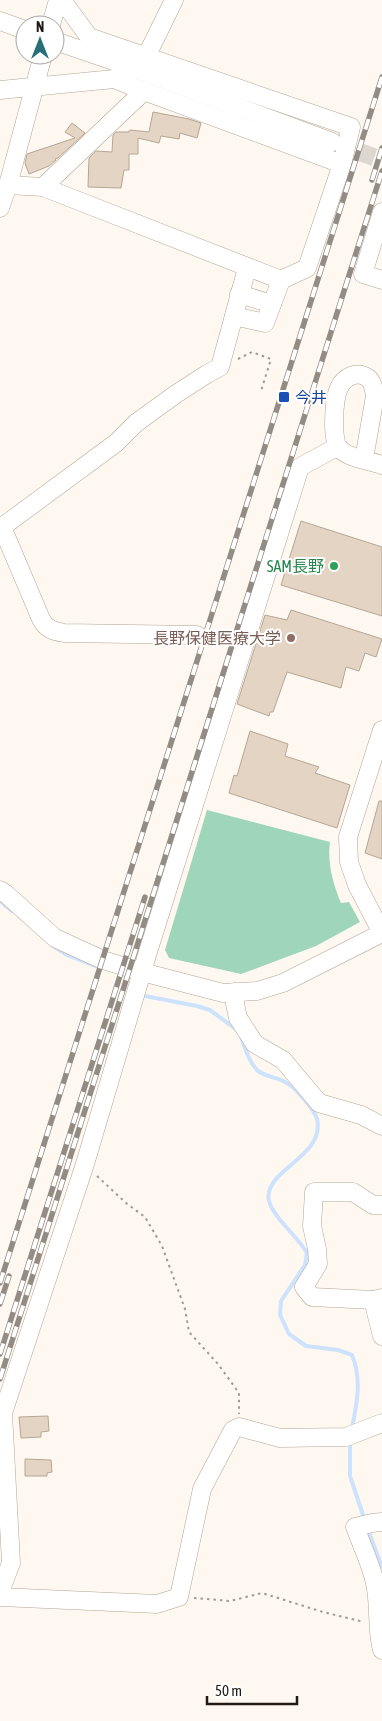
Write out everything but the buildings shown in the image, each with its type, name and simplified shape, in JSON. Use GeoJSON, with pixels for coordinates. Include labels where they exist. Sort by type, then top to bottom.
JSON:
{"type":"FeatureCollection","features":[{"type":"Feature","properties":{"kind":"street"},"geometry":{"type":"LineString","coordinates":[[55,15],[60,0]]}},
{"type":"Feature","properties":{"kind":"street"},"geometry":{"type":"LineString","coordinates":[[8,184],[43,187],[246,268],[281,280],[307,268],[342,164],[352,127],[89,37],[60,0]]}},
{"type":"Feature","properties":{"kind":"street"},"geometry":{"type":"LineString","coordinates":[[146,57],[174,0]]}},
{"type":"Feature","properties":{"kind":"street"},"geometry":{"type":"LineString","coordinates":[[0,21],[15,26]]}},
{"type":"Feature","properties":{"kind":"street"},"geometry":{"type":"LineString","coordinates":[[65,44],[131,66],[332,142]]}},
{"type":"Feature","properties":{"kind":"street"},"geometry":{"type":"LineString","coordinates":[[0,208],[40,65]]}},
{"type":"Feature","properties":{"kind":"street"},"geometry":{"type":"LineString","coordinates":[[0,90],[114,79],[342,164]]}},
{"type":"Feature","properties":{"kind":"street"},"geometry":{"type":"LineString","coordinates":[[43,187],[144,91]]}},
{"type":"Feature","properties":{"kind":"street"},"geometry":{"type":"LineString","coordinates":[[382,212],[363,274],[382,280]]}},
{"type":"Feature","properties":{"kind":"street"},"geometry":{"type":"LineString","coordinates":[[197,635],[64,633],[50,630],[41,619],[1,527],[116,443],[136,424],[176,394],[220,367],[246,268]]}},
{"type":"Feature","properties":{"kind":"street"},"geometry":{"type":"LineString","coordinates":[[234,316],[265,323],[281,280]]}},
{"type":"Feature","properties":{"kind":"street"},"geometry":{"type":"LineString","coordinates":[[240,294],[272,304]]}},
{"type":"Feature","properties":{"kind":"street"},"geometry":{"type":"LineString","coordinates":[[364,459],[378,394],[368,378],[362,375],[353,375],[346,378],[338,389],[335,406],[334,438],[337,447],[348,455],[382,465]]}},
{"type":"Feature","properties":{"kind":"street"},"geometry":{"type":"LineString","coordinates":[[0,1592],[11,1563],[3,1413],[85,1164],[142,972],[300,467],[337,447]]}},
{"type":"Feature","properties":{"kind":"street"},"geometry":{"type":"LineString","coordinates":[[0,890],[55,938],[103,960],[223,993],[256,991],[283,983],[382,933],[358,885],[349,862],[348,837],[382,730]]}},
{"type":"Feature","properties":{"kind":"street"},"geometry":{"type":"LineString","coordinates":[[235,992],[238,1018],[255,1044],[283,1060],[319,1103],[361,1115],[382,1126]]}},
{"type":"Feature","properties":{"kind":"street"},"geometry":{"type":"LineString","coordinates":[[381,1331],[378,1299],[312,1297],[304,1287],[318,1264],[317,1248],[312,1226],[314,1192],[353,1192],[373,1205],[382,1205]]}},
{"type":"Feature","properties":{"kind":"street"},"geometry":{"type":"LineString","coordinates":[[0,1597],[157,1604],[179,1597],[202,1489],[233,1430],[239,1427],[280,1438],[352,1435],[382,1423]]}},
{"type":"Feature","properties":{"kind":"street"},"geometry":{"type":"LineString","coordinates":[[370,1524],[378,1600],[378,1637],[382,1650]]}},
{"type":"Feature","properties":{"kind":"path"},"geometry":{"type":"LineString","coordinates":[[252,352],[271,359],[261,391]]}},
{"type":"Feature","properties":{"kind":"path"},"geometry":{"type":"LineString","coordinates":[[197,635],[244,648]]}},
{"type":"Feature","properties":{"kind":"path"},"geometry":{"type":"LineString","coordinates":[[85,1164],[126,1203],[146,1217],[162,1246],[185,1309],[189,1332],[218,1364],[239,1393],[239,1427]]}},
{"type":"Feature","properties":{"kind":"path"},"geometry":{"type":"LineString","coordinates":[[179,1597],[230,1601],[262,1593],[324,1612],[379,1625]]}},
{"type":"Feature","properties":{"kind":"green space"},"geometry":{"type":"Polygon","coordinates":[[[207,810],[330,842],[330,865],[338,896],[341,903],[349,902],[360,922],[316,946],[241,974],[169,958],[165,950],[207,810]]]}},
{"type":"Feature","properties":{"kind":"waterway"},"geometry":{"type":"LineString","coordinates":[[0,901],[12,911]]}},
{"type":"Feature","properties":{"kind":"waterway"},"geometry":{"type":"LineString","coordinates":[[53,946],[67,955],[95,966]]}},
{"type":"Feature","properties":{"kind":"waterway"},"geometry":{"type":"LineString","coordinates":[[140,995],[210,1010],[237,1030]]}},
{"type":"Feature","properties":{"kind":"waterway"},"geometry":{"type":"LineString","coordinates":[[241,1036],[249,1058],[257,1070],[282,1080],[299,1093],[317,1119],[317,1132],[312,1143],[304,1153],[283,1171],[269,1190],[269,1201],[275,1214],[307,1253],[305,1265],[281,1301],[280,1315],[289,1334],[306,1346],[338,1350],[352,1355],[358,1382],[352,1428]]}},
{"type":"Feature","properties":{"kind":"waterway"},"geometry":{"type":"LineString","coordinates":[[350,1440],[350,1476],[365,1521]]}},
{"type":"Feature","properties":{"kind":"waterway"},"geometry":{"type":"LineString","coordinates":[[368,1530],[382,1567]]}},
{"type":"Feature","properties":{"kind":"tunnel"},"geometry":{"type":"LineString","coordinates":[[332,142],[382,160]]}},
{"type":"Feature","properties":{"kind":"railway"},"geometry":{"type":"LineString","coordinates":[[0,1283],[382,77]]}},
{"type":"Feature","properties":{"kind":"railway"},"geometry":{"type":"LineString","coordinates":[[372,180],[382,148]]}},
{"type":"Feature","properties":{"kind":"railway"},"geometry":{"type":"LineString","coordinates":[[0,1379],[382,171]]}},
{"type":"Feature","properties":{"kind":"railway"},"geometry":{"type":"LineString","coordinates":[[0,1354],[145,897]]}},
{"type":"Feature","properties":{"kind":"railway"},"geometry":{"type":"LineString","coordinates":[[0,1304],[9,1276]]}},
{"type":"Feature","properties":{"kind":"place","name":"今井"},"geometry":{"type":"Point","coordinates":[284,397]}},
{"type":"Feature","properties":{"kind":"place","name":"SAM長野"},"geometry":{"type":"Point","coordinates":[334,566]}},
{"type":"Feature","properties":{"kind":"place","name":"長野保健医療大学"},"geometry":{"type":"Point","coordinates":[291,638]}}]}
